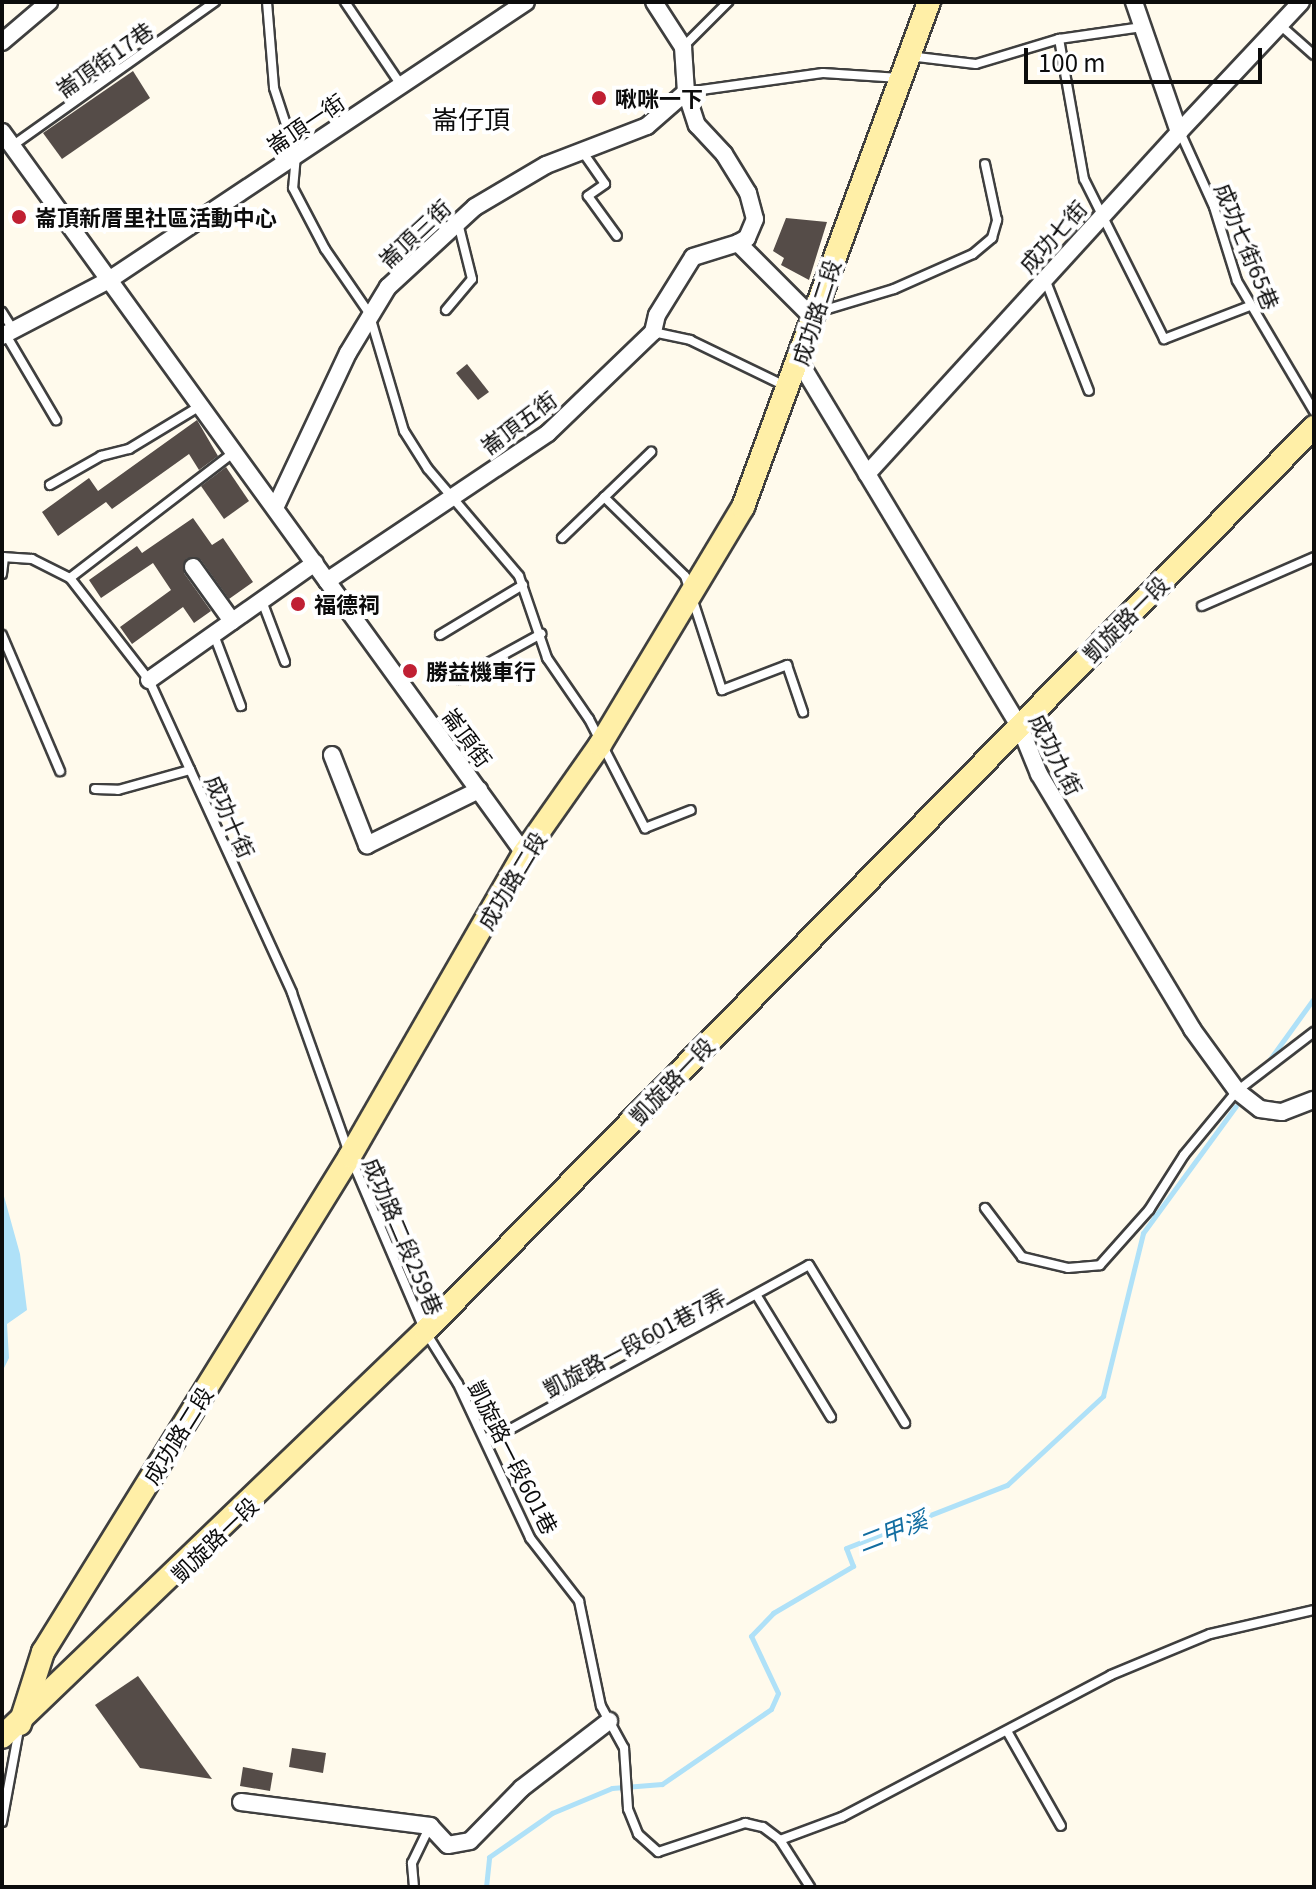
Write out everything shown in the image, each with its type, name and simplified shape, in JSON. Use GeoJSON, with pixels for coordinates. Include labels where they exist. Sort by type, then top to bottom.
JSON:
{"type":"FeatureCollection","features":[{"type":"Feature","properties":{"kind":"street"},"geometry":{"type":"LineString","coordinates":[[2,42],[49,2]]}},
{"type":"Feature","properties":{"kind":"street","name":"崙頂一街"},"geometry":{"type":"LineString","coordinates":[[7,334],[109,280],[526,2]]}},
{"type":"Feature","properties":{"kind":"street"},"geometry":{"type":"LineString","coordinates":[[654,2],[683,47],[686,92],[697,125],[724,154],[748,193],[755,219],[747,238],[738,243],[810,315]]}},
{"type":"Feature","properties":{"kind":"street","name":"成功路二段"},"geometry":{"type":"LineString","coordinates":[[11,1730],[43,1652],[350,1156],[524,853],[600,745],[743,507],[799,361],[810,315],[929,2]]}},
{"type":"Feature","properties":{"kind":"street"},"geometry":{"type":"LineString","coordinates":[[1134,2],[1179,132]]}},
{"type":"Feature","properties":{"kind":"street","name":"成功七街"},"geometry":{"type":"LineString","coordinates":[[867,474],[1102,214],[1301,2]]}},
{"type":"Feature","properties":{"kind":"street","name":"崙頂三街"},"geometry":{"type":"LineString","coordinates":[[275,508],[369,313],[388,287],[458,222],[546,165],[647,126],[686,92]]}},
{"type":"Feature","properties":{"kind":"street","name":"崙頂街"},"geometry":{"type":"LineString","coordinates":[[2,132],[524,853]]}},
{"type":"Feature","properties":{"kind":"street","name":"崙頂五街"},"geometry":{"type":"LineString","coordinates":[[327,581],[548,433],[653,332],[657,315],[693,257],[738,243]]}},
{"type":"Feature","properties":{"kind":"street","name":"成功九街"},"geometry":{"type":"LineString","coordinates":[[799,361],[1019,725],[1039,774],[1192,1029],[1237,1091],[1260,1109],[1282,1112],[1314,1100]]}},
{"type":"Feature","properties":{"kind":"street","name":"凱旋路一段"},"geometry":{"type":"LineString","coordinates":[[11,1730],[425,1331],[1314,427]]}},
{"type":"Feature","properties":{"kind":"street"},"geometry":{"type":"LineString","coordinates":[[149,680],[315,563]]}},
{"type":"Feature","properties":{"kind":"street"},"geometry":{"type":"LineString","coordinates":[[193,567],[232,621]]}},
{"type":"Feature","properties":{"kind":"street"},"geometry":{"type":"LineString","coordinates":[[332,755],[367,845],[479,790]]}},
{"type":"Feature","properties":{"kind":"street"},"geometry":{"type":"LineString","coordinates":[[241,1802],[430,1826],[448,1845],[470,1841],[522,1788],[609,1721]]}},
{"type":"Feature","properties":{"kind":"lane","name":"崙頂街17巷"},"geometry":{"type":"LineString","coordinates":[[12,146],[215,2]]}},
{"type":"Feature","properties":{"kind":"lane"},"geometry":{"type":"LineString","coordinates":[[267,2],[274,88],[296,155],[293,188],[325,249],[369,313],[404,431],[453,495],[496,543],[523,585],[547,658],[589,719],[645,828],[691,810]]}},
{"type":"Feature","properties":{"kind":"lane"},"geometry":{"type":"LineString","coordinates":[[345,2],[401,85]]}},
{"type":"Feature","properties":{"kind":"lane"},"geometry":{"type":"LineString","coordinates":[[683,47],[728,2]]}},
{"type":"Feature","properties":{"kind":"lane"},"geometry":{"type":"LineString","coordinates":[[1280,25],[1314,55]]}},
{"type":"Feature","properties":{"kind":"lane"},"geometry":{"type":"LineString","coordinates":[[686,92],[823,73],[976,64],[1059,39],[1143,26]]}},
{"type":"Feature","properties":{"kind":"lane"},"geometry":{"type":"LineString","coordinates":[[1059,39],[1084,179],[1164,339],[1250,306]]}},
{"type":"Feature","properties":{"kind":"lane","name":"成功七街65巷"},"geometry":{"type":"LineString","coordinates":[[1179,132],[1214,207],[1250,306],[1314,411]]}},
{"type":"Feature","properties":{"kind":"lane"},"geometry":{"type":"LineString","coordinates":[[582,151],[605,184],[588,196],[617,236]]}},
{"type":"Feature","properties":{"kind":"lane"},"geometry":{"type":"LineString","coordinates":[[810,315],[894,289],[973,254],[992,238],[997,220],[985,164]]}},
{"type":"Feature","properties":{"kind":"lane"},"geometry":{"type":"LineString","coordinates":[[446,310],[472,279],[458,222]]}},
{"type":"Feature","properties":{"kind":"lane"},"geometry":{"type":"LineString","coordinates":[[1044,278],[1089,391]]}},
{"type":"Feature","properties":{"kind":"lane"},"geometry":{"type":"LineString","coordinates":[[2,312],[7,334],[56,420]]}},
{"type":"Feature","properties":{"kind":"lane"},"geometry":{"type":"LineString","coordinates":[[653,332],[690,340],[789,388]]}},
{"type":"Feature","properties":{"kind":"lane"},"geometry":{"type":"LineString","coordinates":[[50,485],[101,456],[129,449],[201,406]]}},
{"type":"Feature","properties":{"kind":"lane"},"geometry":{"type":"LineString","coordinates":[[70,578],[234,452]]}},
{"type":"Feature","properties":{"kind":"lane"},"geometry":{"type":"LineString","coordinates":[[562,538],[651,452]]}},
{"type":"Feature","properties":{"kind":"lane"},"geometry":{"type":"LineString","coordinates":[[604,497],[685,576],[722,690],[787,665],[803,712]]}},
{"type":"Feature","properties":{"kind":"lane"},"geometry":{"type":"LineString","coordinates":[[2,574],[3,557]]}},
{"type":"Feature","properties":{"kind":"lane","name":"成功十街"},"geometry":{"type":"LineString","coordinates":[[3,557],[32,559],[70,578],[149,680],[292,993],[350,1156]]}},
{"type":"Feature","properties":{"kind":"lane"},"geometry":{"type":"LineString","coordinates":[[1202,606],[1314,557]]}},
{"type":"Feature","properties":{"kind":"lane"},"geometry":{"type":"LineString","coordinates":[[440,635],[523,585]]}},
{"type":"Feature","properties":{"kind":"lane"},"geometry":{"type":"LineString","coordinates":[[262,600],[285,662]]}},
{"type":"Feature","properties":{"kind":"lane"},"geometry":{"type":"LineString","coordinates":[[214,634],[241,706]]}},
{"type":"Feature","properties":{"kind":"lane"},"geometry":{"type":"LineString","coordinates":[[459,679],[541,634]]}},
{"type":"Feature","properties":{"kind":"lane"},"geometry":{"type":"LineString","coordinates":[[2,635],[60,771]]}},
{"type":"Feature","properties":{"kind":"lane"},"geometry":{"type":"LineString","coordinates":[[95,789],[118,790],[190,770]]}},
{"type":"Feature","properties":{"kind":"lane"},"geometry":{"type":"LineString","coordinates":[[985,1208],[1022,1257],[1068,1268],[1100,1265],[1149,1210],[1184,1155],[1237,1091],[1314,1032]]}},
{"type":"Feature","properties":{"kind":"lane","name":"成功路二段259巷"},"geometry":{"type":"LineString","coordinates":[[350,1156],[425,1331]]}},
{"type":"Feature","properties":{"kind":"lane"},"geometry":{"type":"LineString","coordinates":[[757,1296],[809,1265],[905,1423]]}},
{"type":"Feature","properties":{"kind":"lane","name":"凱旋路一段601巷7弄"},"geometry":{"type":"LineString","coordinates":[[487,1442],[757,1296],[831,1417]]}},
{"type":"Feature","properties":{"kind":"lane","name":"凱旋路一段601巷"},"geometry":{"type":"LineString","coordinates":[[425,1331],[487,1442],[530,1538],[579,1601],[601,1706],[624,1748],[627,1797],[638,1834],[658,1852],[745,1823],[763,1827],[780,1840]]}},
{"type":"Feature","properties":{"kind":"lane"},"geometry":{"type":"LineString","coordinates":[[810,1887],[780,1840],[842,1817],[1111,1675],[1210,1634],[1314,1610]]}},
{"type":"Feature","properties":{"kind":"lane"},"geometry":{"type":"LineString","coordinates":[[2,1822],[11,1730]]}},
{"type":"Feature","properties":{"kind":"lane"},"geometry":{"type":"LineString","coordinates":[[1007,1731],[1061,1826]]}},
{"type":"Feature","properties":{"kind":"lane"},"geometry":{"type":"LineString","coordinates":[[414,1887],[412,1863],[430,1826]]}},
{"type":"Feature","properties":{"kind":"water"},"geometry":{"type":"Polygon","coordinates":[[[2,1189],[20,1254],[27,1310],[7,1324],[9,1358],[2,1372],[2,1189]]]}},
{"type":"Feature","properties":{"kind":"building"},"geometry":{"type":"Polygon","coordinates":[[[133,71],[150,98],[62,159],[43,133],[133,71]]]}},
{"type":"Feature","properties":{"kind":"building"},"geometry":{"type":"Polygon","coordinates":[[[786,218],[827,222],[809,280],[781,265],[784,258],[773,251],[786,218]]]}},
{"type":"Feature","properties":{"kind":"building"},"geometry":{"type":"Polygon","coordinates":[[[467,364],[489,392],[478,400],[456,373],[467,364]]]}},
{"type":"Feature","properties":{"kind":"building"},"geometry":{"type":"Polygon","coordinates":[[[197,420],[218,456],[199,470],[189,454],[112,509],[106,502],[58,536],[42,512],[89,478],[98,491],[197,420]]]}},
{"type":"Feature","properties":{"kind":"building"},"geometry":{"type":"Polygon","coordinates":[[[226,467],[249,501],[224,519],[201,486],[226,467]]]}},
{"type":"Feature","properties":{"kind":"building"},"geometry":{"type":"Polygon","coordinates":[[[193,518],[212,545],[223,538],[253,582],[229,599],[201,560],[187,558],[184,573],[211,611],[194,623],[183,607],[132,644],[120,627],[171,590],[153,563],[101,598],[89,580],[137,546],[142,553],[193,518]]]}},
{"type":"Feature","properties":{"kind":"building"},"geometry":{"type":"Polygon","coordinates":[[[138,1676],[212,1779],[140,1768],[95,1705],[138,1676]]]}},
{"type":"Feature","properties":{"kind":"building"},"geometry":{"type":"Polygon","coordinates":[[[292,1748],[326,1753],[323,1773],[289,1767],[292,1748]]]}},
{"type":"Feature","properties":{"kind":"building"},"geometry":{"type":"Polygon","coordinates":[[[243,1767],[273,1773],[270,1791],[240,1786],[243,1767]]]}},
{"type":"Feature","properties":{"kind":"waterway","name":"二甲溪"},"geometry":{"type":"LineString","coordinates":[[1265,1066],[1314,998]]}},
{"type":"Feature","properties":{"kind":"waterway","name":"二甲溪"},"geometry":{"type":"LineString","coordinates":[[486,1887],[489,1857],[552,1813],[612,1788],[662,1784],[771,1709],[778,1693],[751,1636],[773,1613],[853,1566],[846,1548],[1007,1485],[1103,1396],[1143,1233],[1236,1106]]}},
{"type":"Feature","properties":{"kind":"place","name":"啾咪一下"},"geometry":{"type":"Point","coordinates":[599,98]}},
{"type":"Feature","properties":{"kind":"place","name":"崙頂新厝里社區活動中心"},"geometry":{"type":"Point","coordinates":[19,217]}},
{"type":"Feature","properties":{"kind":"place","name":"福德祠"},"geometry":{"type":"Point","coordinates":[298,604]}},
{"type":"Feature","properties":{"kind":"place","name":"勝益機車行"},"geometry":{"type":"Point","coordinates":[410,671]}},
{"type":"Feature","properties":{"kind":"district","name":"崙仔頂"},"geometry":{"type":"Point","coordinates":[471,118]}}]}
